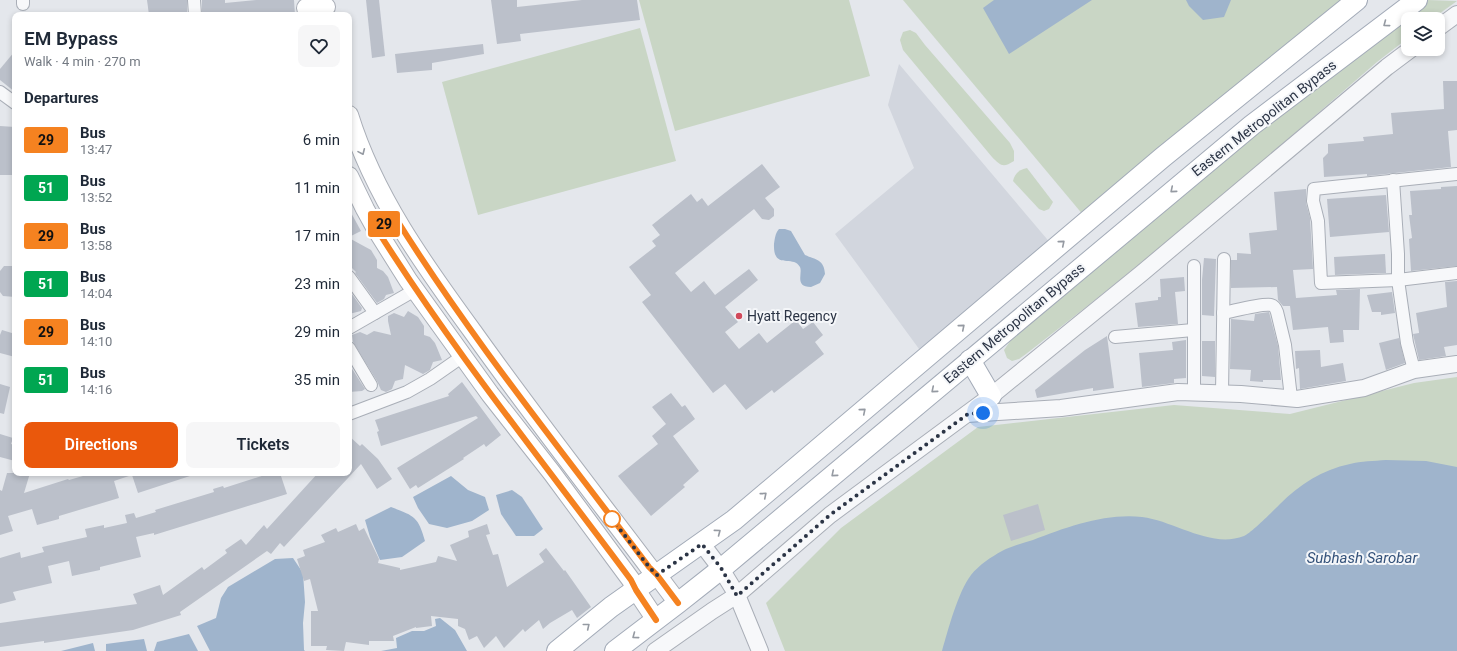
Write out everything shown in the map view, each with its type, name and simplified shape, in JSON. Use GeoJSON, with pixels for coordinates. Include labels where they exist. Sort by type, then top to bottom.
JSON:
{"type":"FeatureCollection","features":[{"type":"Feature","properties":{"kind":"main road"},"geometry":{"type":"LineString","coordinates":[[557,651],[611,607],[734,520],[1163,157],[1357,0]]}},
{"type":"Feature","properties":{"kind":"main road","name":"Eastern Metropolitan Bypass"},"geometry":{"type":"LineString","coordinates":[[614,651],[678,603],[721,568],[1252,125],[1417,0]]}},
{"type":"Feature","properties":{"kind":"main road"},"geometry":{"type":"LineString","coordinates":[[306,8],[327,7]]}},
{"type":"Feature","properties":{"kind":"main road"},"geometry":{"type":"LineString","coordinates":[[352,123],[363,154],[395,217],[426,268],[508,380],[649,567],[657,575],[678,603]]}},
{"type":"Feature","properties":{"kind":"main road"},"geometry":{"type":"LineString","coordinates":[[352,182],[376,228],[415,290],[631,580],[656,620]]}},
{"type":"Feature","properties":{"kind":"main road"},"geometry":{"type":"LineString","coordinates":[[376,228],[395,217]]}},
{"type":"Feature","properties":{"kind":"main road"},"geometry":{"type":"LineString","coordinates":[[970,360],[991,396]]}},
{"type":"Feature","properties":{"kind":"street"},"geometry":{"type":"LineString","coordinates":[[194,0],[195,12]]}},
{"type":"Feature","properties":{"kind":"street"},"geometry":{"type":"LineString","coordinates":[[1445,23],[1457,14]]}},
{"type":"Feature","properties":{"kind":"street"},"geometry":{"type":"LineString","coordinates":[[655,651],[712,611],[737,596],[830,515],[991,396],[1142,273],[1402,56]]}},
{"type":"Feature","properties":{"kind":"street"},"geometry":{"type":"LineString","coordinates":[[1457,174],[1314,189],[1313,201],[1318,221],[1321,283],[1398,280],[1457,273]]}},
{"type":"Feature","properties":{"kind":"street"},"geometry":{"type":"LineString","coordinates":[[1393,180],[1398,254],[1398,280],[1407,343],[1414,370]]}},
{"type":"Feature","properties":{"kind":"street"},"geometry":{"type":"LineString","coordinates":[[1222,394],[1224,259]]}},
{"type":"Feature","properties":{"kind":"street"},"geometry":{"type":"LineString","coordinates":[[1194,266],[1194,392]]}},
{"type":"Feature","properties":{"kind":"street"},"geometry":{"type":"LineString","coordinates":[[352,281],[375,314]]}},
{"type":"Feature","properties":{"kind":"street"},"geometry":{"type":"LineString","coordinates":[[352,326],[415,290]]}},
{"type":"Feature","properties":{"kind":"street"},"geometry":{"type":"LineString","coordinates":[[1223,313],[1262,305],[1270,305],[1275,307],[1285,345],[1291,398]]}},
{"type":"Feature","properties":{"kind":"street"},"geometry":{"type":"LineString","coordinates":[[1116,337],[1193,330]]}},
{"type":"Feature","properties":{"kind":"street"},"geometry":{"type":"LineString","coordinates":[[352,353],[371,385]]}},
{"type":"Feature","properties":{"kind":"street"},"geometry":{"type":"LineString","coordinates":[[352,413],[407,392],[430,379],[463,356]]}},
{"type":"Feature","properties":{"kind":"street"},"geometry":{"type":"LineString","coordinates":[[968,414],[1061,408],[1178,392],[1297,399],[1364,388],[1414,370],[1457,364]]}},
{"type":"Feature","properties":{"kind":"street"},"geometry":{"type":"LineString","coordinates":[[702,544],[721,568],[737,596],[760,651]]}},
{"type":"Feature","properties":{"kind":"shaded area"},"geometry":{"type":"Polygon","coordinates":[[[899,64],[1052,245],[922,353],[835,234],[914,168],[888,105],[899,64]]]}},
{"type":"Feature","properties":{"kind":"green space"},"geometry":{"type":"Polygon","coordinates":[[[639,0],[849,0],[870,76],[675,131],[639,0]]]}},
{"type":"Feature","properties":{"kind":"green space"},"geometry":{"type":"Polygon","coordinates":[[[903,0],[1350,0],[1084,216],[903,0]]]}},
{"type":"Feature","properties":{"kind":"green space"},"geometry":{"type":"Polygon","coordinates":[[[1427,0],[1457,1],[1442,12],[1411,12],[1427,0]]]}},
{"type":"Feature","properties":{"kind":"green space"},"geometry":{"type":"Polygon","coordinates":[[[1401,20],[1401,43],[1377,62],[1204,211],[1071,319],[1019,359],[1012,361],[1007,358],[1004,350],[1013,337],[1167,208],[1401,20]]]}},
{"type":"Feature","properties":{"kind":"green space"},"geometry":{"type":"Polygon","coordinates":[[[640,28],[676,161],[478,215],[442,82],[640,28]]]}},
{"type":"Feature","properties":{"kind":"green space"},"geometry":{"type":"Polygon","coordinates":[[[910,30],[916,33],[1010,143],[1014,151],[1014,161],[1007,165],[1002,165],[992,157],[903,50],[900,40],[903,32],[910,30]]]}},
{"type":"Feature","properties":{"kind":"green space"},"geometry":{"type":"Polygon","coordinates":[[[1027,168],[1053,202],[1049,209],[1044,211],[1039,209],[1013,181],[1018,172],[1027,168]]]}},
{"type":"Feature","properties":{"kind":"green space"},"geometry":{"type":"Polygon","coordinates":[[[1457,377],[1457,651],[785,651],[766,603],[841,528],[978,427],[1174,405],[1290,414],[1414,383],[1457,377]]]}},
{"type":"Feature","properties":{"kind":"water"},"geometry":{"type":"Polygon","coordinates":[[[994,0],[1092,0],[1009,54],[983,8],[994,0]]]}},
{"type":"Feature","properties":{"kind":"water"},"geometry":{"type":"Polygon","coordinates":[[[1186,0],[1231,0],[1224,17],[1203,20],[1189,6],[1186,0]]]}},
{"type":"Feature","properties":{"kind":"water"},"geometry":{"type":"Polygon","coordinates":[[[779,229],[791,231],[805,255],[816,259],[823,265],[825,274],[820,283],[811,287],[803,285],[800,279],[801,270],[797,263],[780,260],[777,257],[774,244],[776,234],[779,229]]]}},
{"type":"Feature","properties":{"kind":"water","name":"Subhash Sarobar"},"geometry":{"type":"Polygon","coordinates":[[[1386,460],[1426,461],[1457,467],[1457,651],[942,651],[954,612],[966,582],[974,571],[981,565],[1006,549],[1086,522],[1128,516],[1155,519],[1206,537],[1231,539],[1244,536],[1257,526],[1295,490],[1321,474],[1354,463],[1386,460]]]}},
{"type":"Feature","properties":{"kind":"water"},"geometry":{"type":"Polygon","coordinates":[[[451,476],[468,490],[485,497],[489,510],[472,521],[447,528],[429,524],[418,508],[413,497],[451,476]]]}},
{"type":"Feature","properties":{"kind":"water"},"geometry":{"type":"Polygon","coordinates":[[[512,490],[522,497],[543,529],[534,536],[516,536],[501,514],[496,495],[512,490]]]}},
{"type":"Feature","properties":{"kind":"water"},"geometry":{"type":"Polygon","coordinates":[[[391,507],[414,518],[420,526],[425,541],[402,557],[380,560],[370,537],[365,520],[391,507]]]}},
{"type":"Feature","properties":{"kind":"water"},"geometry":{"type":"Polygon","coordinates":[[[293,558],[303,573],[305,602],[303,623],[305,651],[210,651],[197,626],[216,618],[221,598],[228,587],[275,559],[293,558]]]}},
{"type":"Feature","properties":{"kind":"water"},"geometry":{"type":"Polygon","coordinates":[[[440,618],[455,630],[467,651],[381,651],[397,648],[396,638],[412,631],[424,631],[436,626],[435,619],[440,618]]]}},
{"type":"Feature","properties":{"kind":"water"},"geometry":{"type":"Polygon","coordinates":[[[189,634],[198,651],[154,651],[157,642],[189,634]]]}},
{"type":"Feature","properties":{"kind":"water"},"geometry":{"type":"Polygon","coordinates":[[[144,639],[147,651],[106,651],[106,644],[144,639]]]}},
{"type":"Feature","properties":{"kind":"water"},"geometry":{"type":"Polygon","coordinates":[[[93,643],[95,651],[61,651],[93,643]]]}},
{"type":"Feature","properties":{"kind":"building"},"geometry":{"type":"Polygon","coordinates":[[[147,0],[187,0],[187,12],[149,12],[147,0]]]}},
{"type":"Feature","properties":{"kind":"building"},"geometry":{"type":"Polygon","coordinates":[[[202,0],[225,0],[225,3],[256,0],[294,0],[295,12],[202,12],[202,0]]]}},
{"type":"Feature","properties":{"kind":"building"},"geometry":{"type":"Polygon","coordinates":[[[366,0],[379,0],[385,56],[372,58],[366,0]]]}},
{"type":"Feature","properties":{"kind":"building"},"geometry":{"type":"Polygon","coordinates":[[[491,0],[517,0],[517,7],[582,0],[637,0],[640,20],[520,34],[521,41],[497,44],[491,0]]]}},
{"type":"Feature","properties":{"kind":"building"},"geometry":{"type":"Polygon","coordinates":[[[483,44],[484,54],[432,63],[432,70],[397,73],[395,54],[483,44]]]}},
{"type":"Feature","properties":{"kind":"building"},"geometry":{"type":"Polygon","coordinates":[[[12,55],[12,90],[0,80],[0,69],[12,55]]]}},
{"type":"Feature","properties":{"kind":"building"},"geometry":{"type":"Polygon","coordinates":[[[1443,81],[1457,81],[1457,130],[1448,131],[1451,167],[1367,176],[1367,174],[1324,177],[1323,158],[1328,153],[1328,144],[1364,141],[1363,137],[1393,134],[1391,113],[1444,109],[1443,81]]]}},
{"type":"Feature","properties":{"kind":"building"},"geometry":{"type":"Polygon","coordinates":[[[0,126],[12,127],[12,175],[0,175],[0,126]]]}},
{"type":"Feature","properties":{"kind":"building"},"geometry":{"type":"Polygon","coordinates":[[[762,164],[780,187],[765,198],[774,209],[774,216],[769,220],[762,219],[754,209],[675,273],[691,292],[704,281],[715,295],[749,269],[758,280],[725,307],[738,322],[725,332],[739,349],[759,333],[767,343],[796,320],[803,329],[813,322],[823,335],[815,342],[824,354],[774,393],[772,390],[746,410],[725,384],[713,393],[642,302],[651,295],[629,267],[656,246],[652,241],[660,235],[652,225],[691,194],[697,202],[702,198],[708,206],[762,164]]]}},
{"type":"Feature","properties":{"kind":"building"},"geometry":{"type":"Polygon","coordinates":[[[1457,186],[1457,266],[1411,271],[1409,239],[1412,238],[1409,215],[1412,215],[1410,191],[1441,189],[1441,187],[1457,186]]]}},
{"type":"Feature","properties":{"kind":"building"},"geometry":{"type":"Polygon","coordinates":[[[1306,189],[1306,203],[1310,218],[1313,269],[1293,270],[1296,298],[1337,295],[1336,290],[1360,289],[1359,330],[1343,330],[1344,342],[1330,343],[1328,327],[1293,330],[1290,306],[1283,306],[1278,300],[1277,287],[1231,288],[1231,260],[1237,260],[1237,253],[1251,254],[1249,233],[1277,230],[1274,192],[1306,189]]]}},
{"type":"Feature","properties":{"kind":"building"},"geometry":{"type":"Polygon","coordinates":[[[1386,195],[1389,232],[1330,237],[1327,199],[1386,195]]]}},
{"type":"Feature","properties":{"kind":"building"},"geometry":{"type":"Polygon","coordinates":[[[352,214],[361,231],[352,236],[352,214]]]}},
{"type":"Feature","properties":{"kind":"building"},"geometry":{"type":"Polygon","coordinates":[[[352,240],[371,250],[377,260],[377,268],[383,271],[388,277],[394,293],[386,295],[384,299],[377,303],[355,273],[356,272],[352,268],[352,240]]]}},
{"type":"Feature","properties":{"kind":"building"},"geometry":{"type":"Polygon","coordinates":[[[1385,254],[1386,273],[1335,275],[1334,257],[1385,254]]]}},
{"type":"Feature","properties":{"kind":"building"},"geometry":{"type":"Polygon","coordinates":[[[1204,258],[1216,259],[1214,316],[1202,315],[1202,280],[1204,258]]]}},
{"type":"Feature","properties":{"kind":"building"},"geometry":{"type":"Polygon","coordinates":[[[4,266],[12,266],[12,297],[3,296],[0,292],[0,271],[4,266]]]}},
{"type":"Feature","properties":{"kind":"building"},"geometry":{"type":"Polygon","coordinates":[[[1184,277],[1185,291],[1175,292],[1178,324],[1138,327],[1135,303],[1158,300],[1158,297],[1161,297],[1160,279],[1184,277]]]}},
{"type":"Feature","properties":{"kind":"building"},"geometry":{"type":"Polygon","coordinates":[[[1457,281],[1457,345],[1444,347],[1446,356],[1419,360],[1413,334],[1419,333],[1416,313],[1447,307],[1445,282],[1457,281]]]}},
{"type":"Feature","properties":{"kind":"building"},"geometry":{"type":"Polygon","coordinates":[[[1392,292],[1395,313],[1381,315],[1381,312],[1372,312],[1367,295],[1392,292]]]}},
{"type":"Feature","properties":{"kind":"building"},"geometry":{"type":"Polygon","coordinates":[[[352,294],[362,308],[361,311],[352,313],[352,294]]]}},
{"type":"Feature","properties":{"kind":"building"},"geometry":{"type":"Polygon","coordinates":[[[408,311],[418,317],[424,326],[424,335],[430,337],[435,343],[442,360],[433,362],[430,370],[423,374],[405,365],[403,379],[395,381],[392,389],[386,392],[381,390],[353,342],[352,335],[360,332],[367,335],[374,331],[391,335],[388,316],[394,313],[404,317],[408,311]]]}},
{"type":"Feature","properties":{"kind":"building"},"geometry":{"type":"Polygon","coordinates":[[[1269,312],[1278,346],[1281,380],[1263,380],[1263,382],[1250,381],[1251,370],[1230,369],[1231,319],[1254,321],[1255,314],[1269,312]]]}},
{"type":"Feature","properties":{"kind":"building"},"geometry":{"type":"Polygon","coordinates":[[[2,330],[12,333],[12,356],[0,353],[0,335],[2,330]]]}},
{"type":"Feature","properties":{"kind":"building"},"geometry":{"type":"Polygon","coordinates":[[[1107,336],[1114,388],[1093,391],[1093,388],[1037,398],[1035,390],[1085,350],[1107,336]]]}},
{"type":"Feature","properties":{"kind":"building"},"geometry":{"type":"Polygon","coordinates":[[[1399,338],[1405,363],[1386,370],[1379,343],[1399,338]]]}},
{"type":"Feature","properties":{"kind":"building"},"geometry":{"type":"Polygon","coordinates":[[[1186,340],[1186,378],[1174,379],[1174,383],[1142,387],[1139,353],[1173,350],[1172,342],[1186,340]]]}},
{"type":"Feature","properties":{"kind":"building"},"geometry":{"type":"Polygon","coordinates":[[[1202,341],[1215,341],[1215,377],[1202,376],[1202,341]]]}},
{"type":"Feature","properties":{"kind":"building"},"geometry":{"type":"Polygon","coordinates":[[[1320,350],[1321,367],[1343,363],[1346,381],[1300,389],[1299,368],[1296,369],[1295,351],[1320,350]]]}},
{"type":"Feature","properties":{"kind":"building"},"geometry":{"type":"Polygon","coordinates":[[[352,369],[365,389],[362,391],[352,392],[352,369]]]}},
{"type":"Feature","properties":{"kind":"building"},"geometry":{"type":"Polygon","coordinates":[[[462,382],[501,435],[486,447],[484,444],[463,458],[464,459],[418,488],[416,485],[410,489],[397,468],[478,418],[476,416],[381,446],[377,432],[379,431],[375,420],[449,396],[448,394],[462,382]]]}},
{"type":"Feature","properties":{"kind":"building"},"geometry":{"type":"Polygon","coordinates":[[[0,384],[10,387],[4,414],[0,413],[0,384]]]}},
{"type":"Feature","properties":{"kind":"building"},"geometry":{"type":"Polygon","coordinates":[[[671,393],[682,407],[685,405],[695,419],[673,436],[699,471],[683,485],[685,487],[651,516],[618,476],[658,444],[652,436],[666,424],[652,407],[671,393]]]}},
{"type":"Feature","properties":{"kind":"building"},"geometry":{"type":"Polygon","coordinates":[[[0,434],[12,438],[12,460],[0,457],[0,434]]]}},
{"type":"Feature","properties":{"kind":"building"},"geometry":{"type":"Polygon","coordinates":[[[352,439],[360,446],[362,444],[378,459],[392,479],[377,489],[361,464],[352,474],[352,439]]]}},
{"type":"Feature","properties":{"kind":"building"},"geometry":{"type":"Polygon","coordinates":[[[7,473],[12,473],[12,476],[29,476],[24,493],[68,479],[83,476],[129,476],[114,481],[119,498],[59,516],[59,519],[37,525],[32,509],[8,516],[13,531],[0,535],[0,490],[2,491],[7,473]]]}},
{"type":"Feature","properties":{"kind":"building"},"geometry":{"type":"Polygon","coordinates":[[[132,476],[190,476],[138,493],[132,476]]]}},
{"type":"Feature","properties":{"kind":"building"},"geometry":{"type":"Polygon","coordinates":[[[262,476],[281,476],[287,494],[154,535],[154,533],[136,537],[141,557],[100,567],[100,570],[72,576],[69,561],[48,566],[52,583],[13,592],[16,600],[0,604],[0,558],[20,552],[21,558],[44,552],[42,547],[87,537],[85,529],[104,525],[104,528],[127,523],[125,515],[134,513],[136,518],[156,512],[155,510],[214,492],[213,489],[223,486],[224,488],[262,476]]]}},
{"type":"Feature","properties":{"kind":"building"},"geometry":{"type":"Polygon","coordinates":[[[315,476],[350,476],[284,547],[280,543],[271,554],[267,551],[180,612],[181,615],[133,630],[44,643],[44,641],[0,647],[0,623],[137,604],[133,594],[160,585],[163,595],[202,567],[204,570],[227,553],[225,550],[241,539],[246,545],[264,525],[267,529],[315,476]]]}},
{"type":"Feature","properties":{"kind":"building"},"geometry":{"type":"Polygon","coordinates":[[[1038,504],[1045,530],[1011,541],[1003,515],[1038,504]]]}},
{"type":"Feature","properties":{"kind":"building"},"geometry":{"type":"Polygon","coordinates":[[[356,524],[359,531],[364,528],[379,559],[378,563],[400,568],[400,570],[436,562],[438,556],[457,561],[450,545],[469,537],[468,531],[487,524],[490,534],[486,535],[493,555],[498,554],[507,587],[544,562],[539,554],[546,548],[564,571],[565,570],[591,607],[577,618],[572,610],[543,629],[539,620],[525,632],[523,629],[504,648],[496,636],[484,648],[477,636],[469,640],[465,629],[458,626],[458,619],[431,616],[432,626],[416,627],[393,636],[394,641],[369,641],[369,645],[346,642],[344,651],[326,650],[327,646],[311,646],[311,611],[318,611],[310,579],[304,581],[297,559],[305,556],[303,550],[325,542],[321,535],[336,528],[338,532],[356,524]]]}},
{"type":"Feature","properties":{"kind":"bus line","name":"29"},"geometry":{"type":"LineString","coordinates":[[656,620],[631,580],[552,473],[490,394],[415,290],[376,228],[395,217],[426,268],[508,380],[649,567],[657,575],[678,603]]}},
{"type":"Feature","properties":{"kind":"place","name":"Hyatt Regency"},"geometry":{"type":"Point","coordinates":[739,316]}},
{"type":"Feature","properties":{"kind":"route"},"geometry":{"type":"LineString","coordinates":[[612,519],[649,567],[657,575],[702,544],[721,568],[737,596],[830,515],[968,414],[983,413]]}}]}
